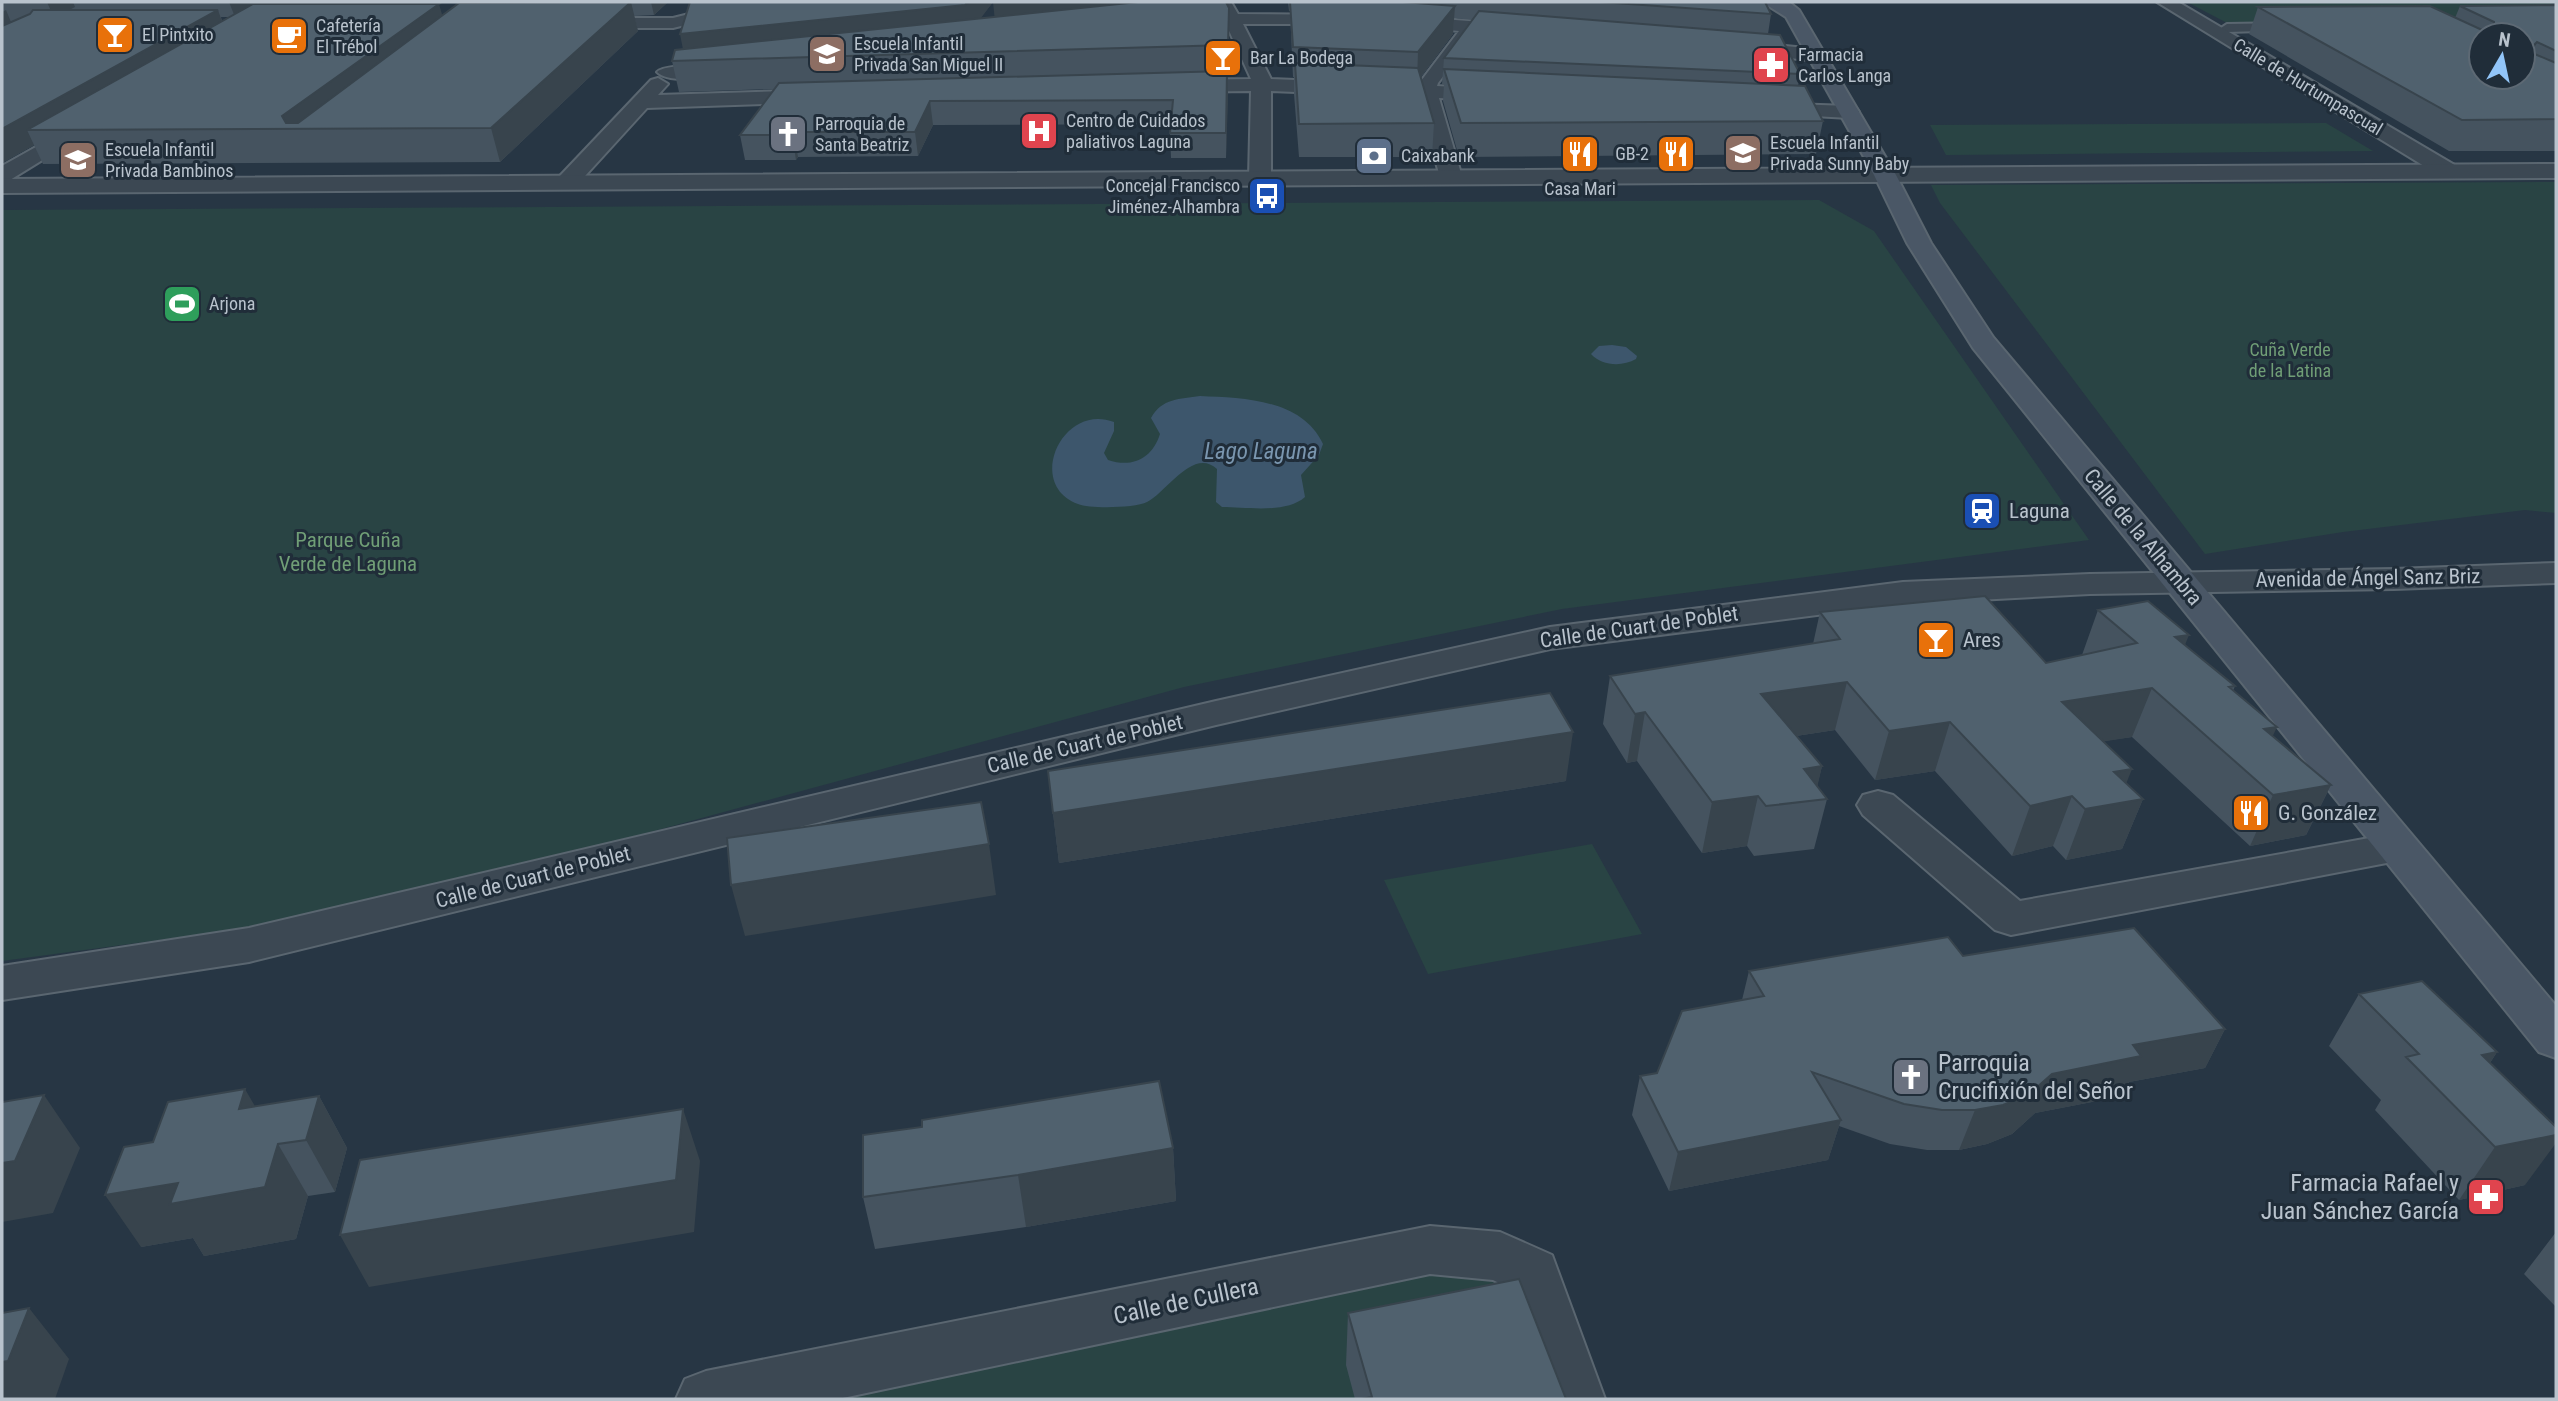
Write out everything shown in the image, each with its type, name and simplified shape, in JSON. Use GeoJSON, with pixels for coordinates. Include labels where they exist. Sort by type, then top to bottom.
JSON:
{"type":"FeatureCollection","features":[{"type":"Feature","properties":{"kind":"main road","name":"Calle de la Alhambra"},"geometry":{"type":"LineString","coordinates":[[1776,6],[1816,55],[1885,175],[1919,243],[1983,342],[2556,1039]]}},
{"type":"Feature","properties":{"kind":"street","name":"Calle de Hurtumpascual"},"geometry":{"type":"LineString","coordinates":[[2166,2],[2451,172]]}},
{"type":"Feature","properties":{"kind":"street"},"geometry":{"type":"LineString","coordinates":[[1227,10],[1261,75],[1260,178]]}},
{"type":"Feature","properties":{"kind":"street"},"geometry":{"type":"LineString","coordinates":[[1161,19],[1227,10],[1541,32]]}},
{"type":"Feature","properties":{"kind":"street"},"geometry":{"type":"LineString","coordinates":[[567,182],[667,72],[688,11]]}},
{"type":"Feature","properties":{"kind":"street"},"geometry":{"type":"LineString","coordinates":[[562,23],[673,23],[688,11],[759,14]]}},
{"type":"Feature","properties":{"kind":"street"},"geometry":{"type":"LineString","coordinates":[[1451,177],[1427,92],[1428,83],[1472,26]]}},
{"type":"Feature","properties":{"kind":"street"},"geometry":{"type":"LineString","coordinates":[[2227,28],[2295,27]]}},
{"type":"Feature","properties":{"kind":"street"},"geometry":{"type":"LineString","coordinates":[[1719,46],[1816,55]]}},
{"type":"Feature","properties":{"kind":"street"},"geometry":{"type":"LineString","coordinates":[[667,72],[693,73],[747,67]]}},
{"type":"Feature","properties":{"kind":"street"},"geometry":{"type":"LineString","coordinates":[[1155,87],[1262,84],[1507,96]]}},
{"type":"Feature","properties":{"kind":"street"},"geometry":{"type":"LineString","coordinates":[[641,102],[839,96]]}},
{"type":"Feature","properties":{"kind":"street"},"geometry":{"type":"LineString","coordinates":[[1747,108],[1849,112]]}},
{"type":"Feature","properties":{"kind":"street"},"geometry":{"type":"LineString","coordinates":[[2,175],[103,116]]}},
{"type":"Feature","properties":{"kind":"street"},"geometry":{"type":"LineString","coordinates":[[2,186],[2556,171]]}},
{"type":"Feature","properties":{"kind":"street","name":"Avenida de Ángel Sanz Briz"},"geometry":{"type":"LineString","coordinates":[[2179,582],[2394,579],[2556,573]]}},
{"type":"Feature","properties":{"kind":"street","name":"Calle de Cuart de Poblet"},"geometry":{"type":"LineString","coordinates":[[2,983],[249,945],[1216,713],[1550,638],[1903,593],[2179,582]]}},
{"type":"Feature","properties":{"kind":"street"},"geometry":{"type":"LineString","coordinates":[[1878,805],[2011,919],[2397,847]]}},
{"type":"Feature","properties":{"kind":"street","name":"Calle de Cullera"},"geometry":{"type":"LineString","coordinates":[[706,1399],[1430,1251],[1500,1256],[1532,1272],[1575,1399]]}},
{"type":"Feature","properties":{"kind":"green space"},"geometry":{"type":"Polygon","coordinates":[[[2187,2],[2549,2],[2556,5],[2556,21],[2229,24],[2187,2]]]}},
{"type":"Feature","properties":{"kind":"green space"},"geometry":{"type":"Polygon","coordinates":[[[2326,123],[2373,151],[1946,155],[1930,125],[2326,123]]]}},
{"type":"Feature","properties":{"kind":"green space","name":"Cuña Verde de la Latina"},"geometry":{"type":"Polygon","coordinates":[[[2556,182],[2556,513],[2525,510],[2343,532],[2205,554],[1940,203],[1931,185],[2556,182]]]}},
{"type":"Feature","properties":{"kind":"green space","name":"Parque Cuña Verde de Laguna"},"geometry":{"type":"Polygon","coordinates":[[[1819,200],[1874,231],[2089,540],[1562,609],[1184,687],[643,834],[242,929],[2,961],[2,210],[1819,200]]]}},
{"type":"Feature","properties":{"kind":"green space"},"geometry":{"type":"Polygon","coordinates":[[[1592,844],[1642,934],[1428,974],[1384,880],[1592,844]]]}},
{"type":"Feature","properties":{"kind":"green space"},"geometry":{"type":"Polygon","coordinates":[[[1430,1250],[1532,1272],[1575,1399],[706,1399],[1430,1250]]]}},
{"type":"Feature","properties":{"kind":"water"},"geometry":{"type":"Polygon","coordinates":[[[1599,346],[1626,347],[1637,356],[1636,359],[1612,364],[1591,354],[1599,346]]]}},
{"type":"Feature","properties":{"kind":"water","name":"Lago Laguna"},"geometry":{"type":"Polygon","coordinates":[[[1200,396],[1270,404],[1301,418],[1313,429],[1323,444],[1319,455],[1301,475],[1305,497],[1277,508],[1222,507],[1216,502],[1217,469],[1199,463],[1180,474],[1155,497],[1141,504],[1092,507],[1078,504],[1062,494],[1054,480],[1052,464],[1057,448],[1066,434],[1079,424],[1095,419],[1114,422],[1114,431],[1104,453],[1108,460],[1133,462],[1152,450],[1160,434],[1151,418],[1155,411],[1172,401],[1200,396]]]}},
{"type":"Feature","properties":{"kind":"building"},"geometry":{"type":"Polygon","coordinates":[[[631,2],[491,128],[27,130],[253,4],[439,4],[282,116],[286,123],[298,123],[459,3],[631,2]]]}},
{"type":"Feature","properties":{"kind":"building"},"geometry":{"type":"Polygon","coordinates":[[[690,2],[968,2],[965,5],[680,34],[690,2]]]}},
{"type":"Feature","properties":{"kind":"building"},"geometry":{"type":"Polygon","coordinates":[[[1138,2],[1226,2],[1229,8],[1228,45],[672,61],[675,50],[1138,2]]]}},
{"type":"Feature","properties":{"kind":"building"},"geometry":{"type":"Polygon","coordinates":[[[1290,2],[1403,2],[1455,6],[1418,52],[1293,47],[1290,2]]]}},
{"type":"Feature","properties":{"kind":"building"},"geometry":{"type":"Polygon","coordinates":[[[1600,2],[1765,2],[1771,14],[1600,2]]]}},
{"type":"Feature","properties":{"kind":"building"},"geometry":{"type":"Polygon","coordinates":[[[2556,5],[2556,51],[2537,42],[2537,21],[2492,21],[2460,6],[2556,5]]]}},
{"type":"Feature","properties":{"kind":"building"},"geometry":{"type":"Polygon","coordinates":[[[2430,6],[2467,23],[2467,91],[2537,91],[2537,55],[2556,63],[2556,119],[2462,120],[2258,7],[2430,6]]]}},
{"type":"Feature","properties":{"kind":"building"},"geometry":{"type":"Polygon","coordinates":[[[33,10],[218,10],[2,129],[2,26],[30,14],[33,10]]]}},
{"type":"Feature","properties":{"kind":"building"},"geometry":{"type":"Polygon","coordinates":[[[1479,11],[1780,35],[1800,74],[1444,58],[1479,11]]]}},
{"type":"Feature","properties":{"kind":"building"},"geometry":{"type":"Polygon","coordinates":[[[1295,63],[1418,68],[1434,123],[1299,124],[1295,63]]]}},
{"type":"Feature","properties":{"kind":"building"},"geometry":{"type":"Polygon","coordinates":[[[1444,69],[1805,86],[1823,121],[1461,123],[1444,69]]]}},
{"type":"Feature","properties":{"kind":"building"},"geometry":{"type":"Polygon","coordinates":[[[1227,71],[1226,133],[1170,133],[1173,100],[930,101],[915,132],[740,135],[779,83],[1227,71]]]}},
{"type":"Feature","properties":{"kind":"building"},"geometry":{"type":"Polygon","coordinates":[[[1985,596],[2046,663],[2137,643],[2098,610],[2148,601],[2189,635],[2175,637],[2235,686],[2229,687],[2277,727],[2264,729],[2331,785],[2273,795],[2152,688],[2062,702],[2132,769],[2114,772],[2143,799],[2085,809],[2072,796],[2030,806],[1950,722],[1889,731],[1847,682],[1761,694],[1822,766],[1804,769],[1827,799],[1766,806],[1758,796],[1712,802],[1645,712],[1635,714],[1610,676],[1840,639],[1820,612],[1985,596]]]}},
{"type":"Feature","properties":{"kind":"building"},"geometry":{"type":"Polygon","coordinates":[[[1550,693],[1573,732],[1053,813],[1048,771],[1550,693]]]}},
{"type":"Feature","properties":{"kind":"building"},"geometry":{"type":"Polygon","coordinates":[[[981,802],[989,844],[731,885],[727,838],[981,802]]]}},
{"type":"Feature","properties":{"kind":"building","name":"Parroquia Crucifixión del Señor"},"geometry":{"type":"Polygon","coordinates":[[[2134,928],[2225,1029],[2133,1045],[2141,1056],[2052,1074],[2028,1095],[2003,1105],[1975,1110],[1942,1110],[1904,1104],[1812,1072],[1841,1120],[1678,1152],[1640,1076],[1657,1073],[1682,1011],[1764,996],[1749,971],[1948,937],[1963,956],[2134,928]]]}},
{"type":"Feature","properties":{"kind":"building"},"geometry":{"type":"Polygon","coordinates":[[[2422,981],[2497,1052],[2482,1055],[2556,1127],[2556,1135],[2495,1147],[2406,1057],[2419,1054],[2359,994],[2422,981]]]}},
{"type":"Feature","properties":{"kind":"building"},"geometry":{"type":"Polygon","coordinates":[[[1159,1081],[1173,1148],[1018,1175],[863,1197],[863,1135],[922,1127],[922,1120],[1159,1081]]]}},
{"type":"Feature","properties":{"kind":"building"},"geometry":{"type":"Polygon","coordinates":[[[245,1089],[239,1109],[319,1096],[306,1140],[278,1144],[265,1187],[170,1204],[178,1183],[105,1195],[124,1147],[153,1142],[168,1102],[245,1089]]]}},
{"type":"Feature","properties":{"kind":"building"},"geometry":{"type":"Polygon","coordinates":[[[44,1095],[15,1161],[2,1163],[2,1102],[44,1095]]]}},
{"type":"Feature","properties":{"kind":"building"},"geometry":{"type":"Polygon","coordinates":[[[683,1109],[676,1180],[340,1235],[360,1160],[683,1109]]]}},
{"type":"Feature","properties":{"kind":"building"},"geometry":{"type":"Polygon","coordinates":[[[1519,1279],[1566,1399],[1361,1399],[1372,1397],[1348,1313],[1519,1279]]]}},
{"type":"Feature","properties":{"kind":"building"},"geometry":{"type":"Polygon","coordinates":[[[29,1308],[8,1361],[2,1362],[2,1313],[29,1308]]]}},
{"type":"Feature","properties":{"kind":"place","name":"El Pintxito"},"geometry":{"type":"Point","coordinates":[115,35]}},
{"type":"Feature","properties":{"kind":"place","name":"Cafetería El Trébol"},"geometry":{"type":"Point","coordinates":[289,36]}},
{"type":"Feature","properties":{"kind":"place","name":"Escuela Infantil Privada San Miguel II"},"geometry":{"type":"Point","coordinates":[827,54]}},
{"type":"Feature","properties":{"kind":"place","name":"Bar La Bodega"},"geometry":{"type":"Point","coordinates":[1223,58]}},
{"type":"Feature","properties":{"kind":"place","name":"Farmacia Carlos Langa"},"geometry":{"type":"Point","coordinates":[1771,65]}},
{"type":"Feature","properties":{"kind":"place","name":"Centro de Cuidados paliativos Laguna"},"geometry":{"type":"Point","coordinates":[1039,131]}},
{"type":"Feature","properties":{"kind":"place","name":"Parroquia de Santa Beatriz"},"geometry":{"type":"Point","coordinates":[788,134]}},
{"type":"Feature","properties":{"kind":"place","name":"Escuela Infantil Privada Sunny Baby"},"geometry":{"type":"Point","coordinates":[1743,153]}},
{"type":"Feature","properties":{"kind":"place","name":"Casa Mari"},"geometry":{"type":"Point","coordinates":[1580,154]}},
{"type":"Feature","properties":{"kind":"place","name":"GB-2"},"geometry":{"type":"Point","coordinates":[1676,154]}},
{"type":"Feature","properties":{"kind":"place","name":"Caixabank"},"geometry":{"type":"Point","coordinates":[1374,156]}},
{"type":"Feature","properties":{"kind":"place","name":"Escuela Infantil Privada Bambinos"},"geometry":{"type":"Point","coordinates":[78,160]}},
{"type":"Feature","properties":{"kind":"place","name":"Concejal Francisco Jiménez-Alhambra"},"geometry":{"type":"Point","coordinates":[1267,196]}},
{"type":"Feature","properties":{"kind":"place","name":"Arjona"},"geometry":{"type":"Point","coordinates":[182,304]}},
{"type":"Feature","properties":{"kind":"place","name":"Laguna"},"geometry":{"type":"Point","coordinates":[1982,511]}},
{"type":"Feature","properties":{"kind":"place","name":"Ares"},"geometry":{"type":"Point","coordinates":[1936,640]}},
{"type":"Feature","properties":{"kind":"place","name":"G. González"},"geometry":{"type":"Point","coordinates":[2251,813]}},
{"type":"Feature","properties":{"kind":"place","name":"Parroquia Crucifixión del Señor"},"geometry":{"type":"Point","coordinates":[1911,1077]}},
{"type":"Feature","properties":{"kind":"place","name":"Farmacia Rafael y Juan Sánchez García"},"geometry":{"type":"Point","coordinates":[2486,1197]}}]}
